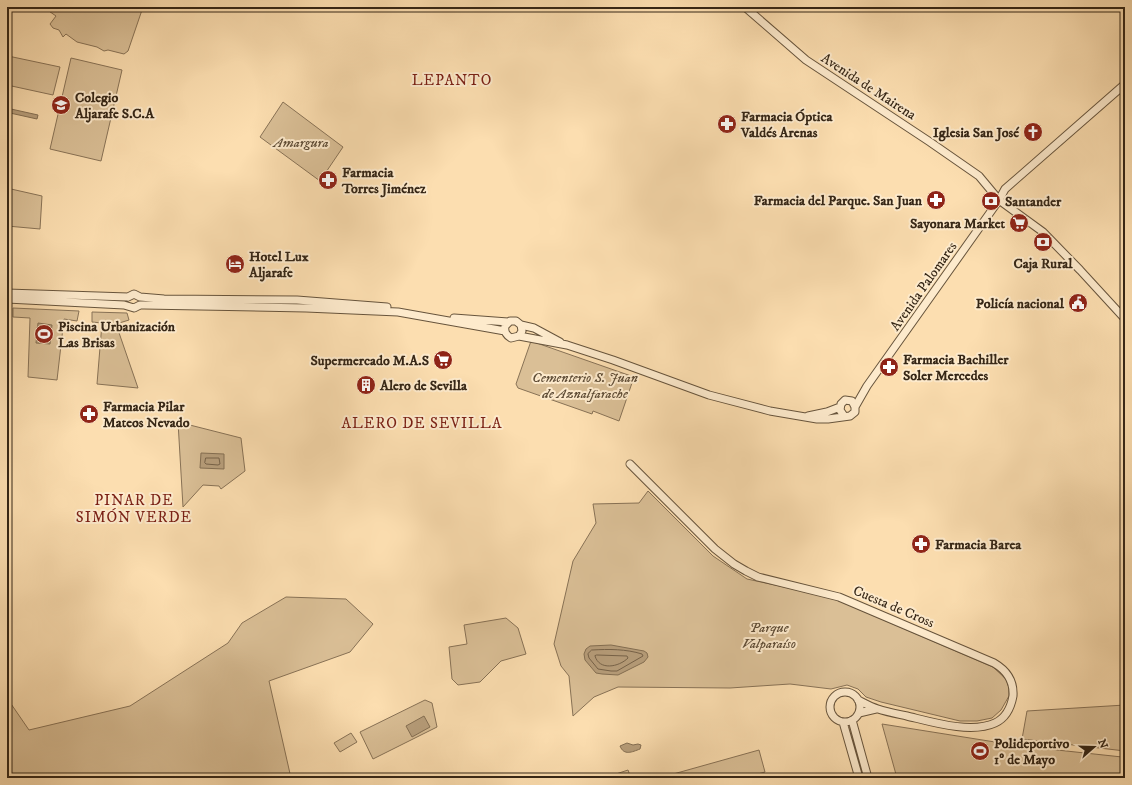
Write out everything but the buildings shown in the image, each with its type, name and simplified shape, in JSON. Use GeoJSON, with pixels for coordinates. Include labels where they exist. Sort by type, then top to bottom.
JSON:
{"type":"FeatureCollection","features":[{"type":"Feature","properties":{"kind":"street","name":"Avenida de Mairena"},"geometry":{"type":"LineString","coordinates":[[745,7],[806,60],[979,176],[999,200],[1042,232],[1080,270],[1125,319]]}},
{"type":"Feature","properties":{"kind":"street","name":"Avenida Palomares"},"geometry":{"type":"LineString","coordinates":[[867,386],[999,200],[1005,189],[1123,86]]}},
{"type":"Feature","properties":{"kind":"street"},"geometry":{"type":"LineString","coordinates":[[7,293],[128,297],[134,294],[140,297],[164,299],[304,300],[397,308],[464,320],[516,321],[521,325],[534,328],[567,345]]}},
{"type":"Feature","properties":{"kind":"street"},"geometry":{"type":"LineString","coordinates":[[128,297],[126,301],[129,306]]}},
{"type":"Feature","properties":{"kind":"street"},"geometry":{"type":"LineString","coordinates":[[140,297],[140,305]]}},
{"type":"Feature","properties":{"kind":"street"},"geometry":{"type":"LineString","coordinates":[[7,299],[124,305],[134,308],[140,305],[306,308],[398,312],[505,331]]}},
{"type":"Feature","properties":{"kind":"street"},"geometry":{"type":"LineString","coordinates":[[508,322],[505,326],[505,331],[507,336],[511,338],[519,336],[567,345],[709,395],[770,411],[817,419],[847,416],[853,414],[855,407],[867,386]]}},
{"type":"Feature","properties":{"kind":"street"},"geometry":{"type":"LineString","coordinates":[[519,336],[522,331],[521,325]]}},
{"type":"Feature","properties":{"kind":"street"},"geometry":{"type":"LineString","coordinates":[[806,416],[827,412],[840,407],[843,402],[849,400],[867,386]]}},
{"type":"Feature","properties":{"kind":"street"},"geometry":{"type":"LineString","coordinates":[[849,400],[852,401],[855,407]]}},
{"type":"Feature","properties":{"kind":"street"},"geometry":{"type":"LineString","coordinates":[[840,407],[844,416]]}},
{"type":"Feature","properties":{"kind":"street","name":"Cuesta de Cross"},"geometry":{"type":"LineString","coordinates":[[630,464],[714,549],[734,564],[758,577],[839,597],[994,663],[1006,673],[1012,687],[1012,701],[1006,714],[995,723],[980,727],[951,726],[876,709],[858,700]]}},
{"type":"Feature","properties":{"kind":"street"},"geometry":{"type":"LineString","coordinates":[[841,692],[854,694],[860,706],[859,713],[852,720],[843,722],[836,719],[831,713],[831,700],[836,694],[841,692]]}},
{"type":"Feature","properties":{"kind":"street","name":"Cuesta de Cross"},"geometry":{"type":"LineString","coordinates":[[859,713],[876,709]]}},
{"type":"Feature","properties":{"kind":"street"},"geometry":{"type":"LineString","coordinates":[[852,720],[868,778]]}},
{"type":"Feature","properties":{"kind":"street"},"geometry":{"type":"LineString","coordinates":[[843,722],[859,778]]}},
{"type":"Feature","properties":{"kind":"green space"},"geometry":{"type":"Polygon","coordinates":[[[43,7],[143,7],[128,51],[124,54],[108,50],[104,51],[97,47],[77,42],[66,34],[63,37],[59,30],[53,28],[50,24],[56,16],[43,7]]]}},
{"type":"Feature","properties":{"kind":"green space"},"geometry":{"type":"Polygon","coordinates":[[[8,56],[60,67],[53,95],[7,85],[8,56]]]}},
{"type":"Feature","properties":{"kind":"green space"},"geometry":{"type":"Polygon","coordinates":[[[71,58],[122,70],[101,161],[50,149],[71,58]]]}},
{"type":"Feature","properties":{"kind":"green space","name":"Amargura"},"geometry":{"type":"Polygon","coordinates":[[[283,102],[343,147],[320,181],[260,137],[283,102]]]}},
{"type":"Feature","properties":{"kind":"green space"},"geometry":{"type":"Polygon","coordinates":[[[11,189],[42,196],[40,229],[7,226],[7,207],[11,189]]]}},
{"type":"Feature","properties":{"kind":"green space"},"geometry":{"type":"Polygon","coordinates":[[[13,308],[79,311],[77,321],[64,319],[57,380],[28,377],[30,318],[13,317],[13,308]]]}},
{"type":"Feature","properties":{"kind":"green space"},"geometry":{"type":"Polygon","coordinates":[[[92,312],[127,313],[129,320],[116,324],[138,388],[97,384],[102,323],[92,322],[92,312]]]}},
{"type":"Feature","properties":{"kind":"green space","name":"Cementerio S. Juan de Aznalfarache"},"geometry":{"type":"Polygon","coordinates":[[[531,341],[634,377],[619,421],[593,411],[592,414],[518,388],[516,384],[531,341]]]}},
{"type":"Feature","properties":{"kind":"green space"},"geometry":{"type":"Polygon","coordinates":[[[178,422],[241,438],[245,471],[221,489],[219,486],[203,485],[183,507],[178,422]]]}},
{"type":"Feature","properties":{"kind":"green space","name":"Parque Valparaíso"},"geometry":{"type":"Polygon","coordinates":[[[648,491],[713,556],[747,579],[837,600],[993,667],[1006,679],[1009,688],[1009,696],[1001,710],[992,718],[977,721],[960,721],[881,702],[866,697],[858,689],[847,685],[831,689],[790,684],[730,688],[618,687],[594,697],[573,716],[569,676],[561,666],[554,644],[573,561],[596,523],[593,504],[639,503],[648,491]]]}},
{"type":"Feature","properties":{"kind":"green space"},"geometry":{"type":"Polygon","coordinates":[[[286,597],[346,599],[373,624],[350,652],[269,681],[291,778],[7,778],[7,698],[29,730],[130,706],[228,643],[242,623],[286,597]]]}},
{"type":"Feature","properties":{"kind":"green space"},"geometry":{"type":"Polygon","coordinates":[[[506,618],[518,628],[526,654],[501,661],[480,682],[458,685],[452,679],[449,647],[467,644],[464,625],[506,618]]]}},
{"type":"Feature","properties":{"kind":"green space"},"geometry":{"type":"Polygon","coordinates":[[[425,700],[432,703],[437,727],[373,759],[360,732],[425,700]]]}},
{"type":"Feature","properties":{"kind":"green space"},"geometry":{"type":"Polygon","coordinates":[[[1125,705],[1125,751],[1022,739],[1027,711],[1125,705]]]}},
{"type":"Feature","properties":{"kind":"green space","name":"Polideportivo 1º de Mayo"},"geometry":{"type":"Polygon","coordinates":[[[882,724],[1020,746],[1122,757],[1125,763],[1125,778],[897,778],[882,724]]]}},
{"type":"Feature","properties":{"kind":"green space"},"geometry":{"type":"Polygon","coordinates":[[[351,733],[357,742],[340,752],[334,743],[351,733]]]}},
{"type":"Feature","properties":{"kind":"green space"},"geometry":{"type":"Polygon","coordinates":[[[759,750],[765,772],[743,778],[659,778],[759,750]]]}},
{"type":"Feature","properties":{"kind":"green space"},"geometry":{"type":"Polygon","coordinates":[[[628,770],[631,778],[611,778],[610,776],[628,770]]]}},
{"type":"Feature","properties":{"kind":"water"},"geometry":{"type":"Polygon","coordinates":[[[11,109],[38,115],[37,119],[10,113],[11,109]]]}},
{"type":"Feature","properties":{"kind":"water","name":"Piscina Urbanización Las Brisas"},"geometry":{"type":"Polygon","coordinates":[[[38,323],[52,325],[50,344],[36,343],[38,323]]]}},
{"type":"Feature","properties":{"kind":"water"},"geometry":{"type":"Polygon","coordinates":[[[201,453],[224,454],[224,469],[200,468],[201,453]]]}},
{"type":"Feature","properties":{"kind":"water"},"geometry":{"type":"Polygon","coordinates":[[[611,645],[644,651],[647,653],[648,657],[644,662],[618,675],[596,673],[585,660],[584,654],[586,649],[590,646],[611,645]]]}},
{"type":"Feature","properties":{"kind":"water"},"geometry":{"type":"Polygon","coordinates":[[[424,716],[430,727],[412,737],[406,726],[424,716]]]}},
{"type":"Feature","properties":{"kind":"water"},"geometry":{"type":"Polygon","coordinates":[[[627,743],[641,745],[640,749],[626,752],[620,746],[627,743]]]}},
{"type":"Feature","properties":{"kind":"place","name":"Colegio Aljarafe S.C.A"},"geometry":{"type":"Point","coordinates":[61,105]}},
{"type":"Feature","properties":{"kind":"place","name":"Farmacia Óptica Valdés Arenas"},"geometry":{"type":"Point","coordinates":[727,124]}},
{"type":"Feature","properties":{"kind":"place","name":"Iglesia San José"},"geometry":{"type":"Point","coordinates":[1033,132]}},
{"type":"Feature","properties":{"kind":"place","name":"Farmacia Torres Jiménez"},"geometry":{"type":"Point","coordinates":[328,180]}},
{"type":"Feature","properties":{"kind":"place","name":"Farmacia del Parque. San Juan"},"geometry":{"type":"Point","coordinates":[936,200]}},
{"type":"Feature","properties":{"kind":"place","name":"Santander"},"geometry":{"type":"Point","coordinates":[991,201]}},
{"type":"Feature","properties":{"kind":"place","name":"Sayonara Market"},"geometry":{"type":"Point","coordinates":[1019,223]}},
{"type":"Feature","properties":{"kind":"place","name":"Caja Rural"},"geometry":{"type":"Point","coordinates":[1043,242]}},
{"type":"Feature","properties":{"kind":"place","name":"Hotel Lux Aljarafe"},"geometry":{"type":"Point","coordinates":[235,264]}},
{"type":"Feature","properties":{"kind":"place","name":"Policía nacional"},"geometry":{"type":"Point","coordinates":[1078,303]}},
{"type":"Feature","properties":{"kind":"place","name":"Piscina Urbanización Las Brisas"},"geometry":{"type":"Point","coordinates":[44,334]}},
{"type":"Feature","properties":{"kind":"place","name":"Supermercado M.A.S"},"geometry":{"type":"Point","coordinates":[443,360]}},
{"type":"Feature","properties":{"kind":"place","name":"Farmacia Bachiller Soler Mercedes"},"geometry":{"type":"Point","coordinates":[889,367]}},
{"type":"Feature","properties":{"kind":"place","name":"Alero de Sevilla"},"geometry":{"type":"Point","coordinates":[366,385]}},
{"type":"Feature","properties":{"kind":"place","name":"Farmacia Pilar Mateos Nevado"},"geometry":{"type":"Point","coordinates":[89,414]}},
{"type":"Feature","properties":{"kind":"place","name":"Farmacia Barea"},"geometry":{"type":"Point","coordinates":[921,544]}},
{"type":"Feature","properties":{"kind":"place","name":"Polideportivo 1º de Mayo"},"geometry":{"type":"Point","coordinates":[980,751]}},
{"type":"Feature","properties":{"kind":"district","name":"LEPANTO"},"geometry":{"type":"Point","coordinates":[452,80]}},
{"type":"Feature","properties":{"kind":"district","name":"ALERO DE SEVILLA"},"geometry":{"type":"Point","coordinates":[422,423]}},
{"type":"Feature","properties":{"kind":"district","name":"PINAR DE SIMÓN VERDE"},"geometry":{"type":"Point","coordinates":[134,508]}}]}
